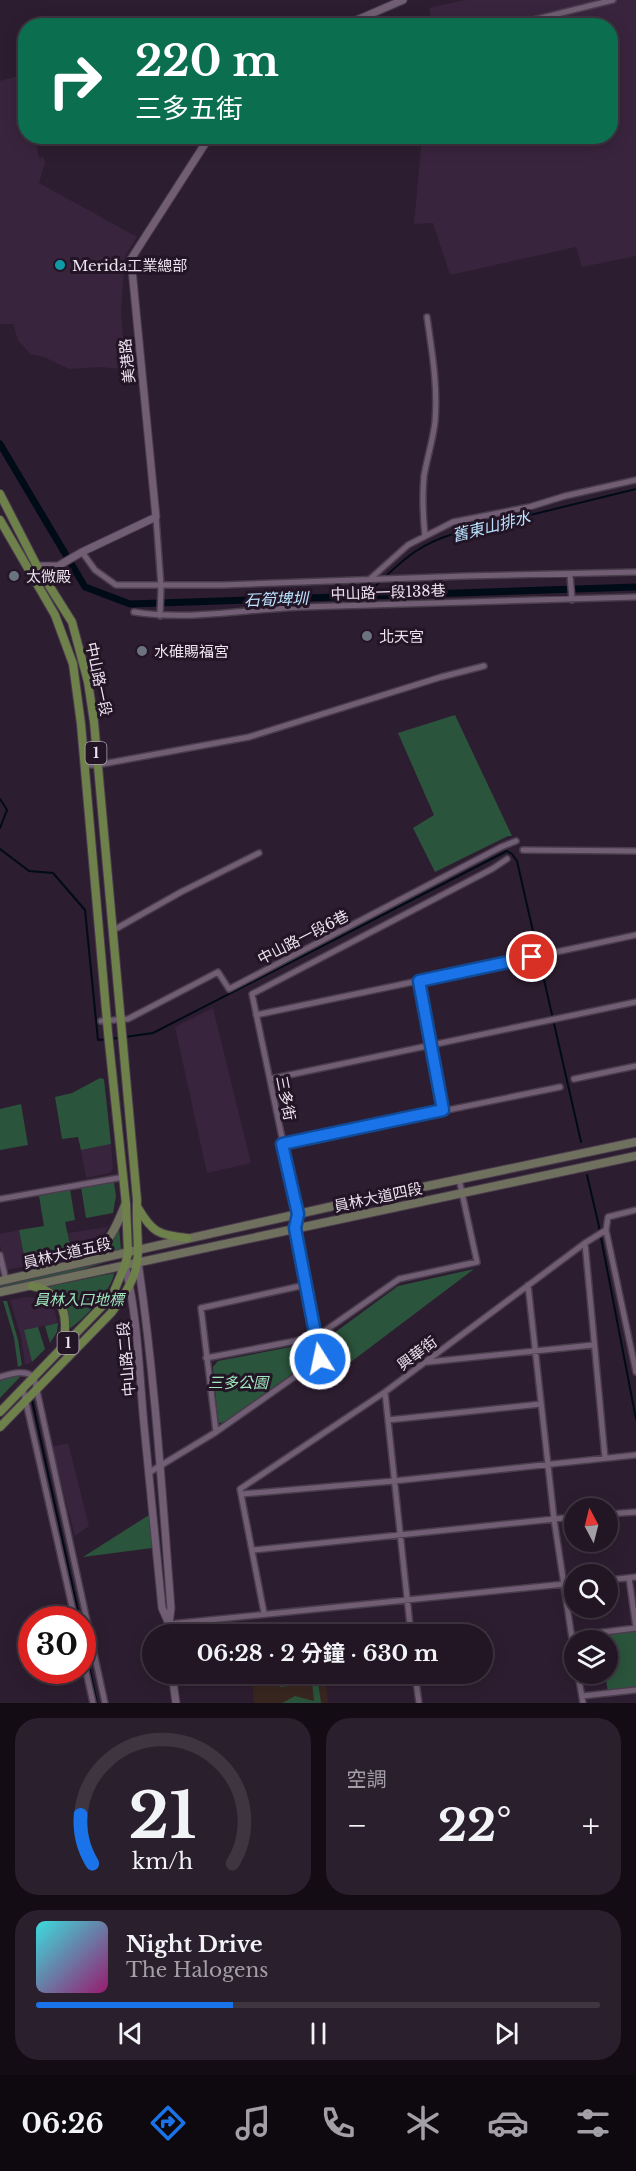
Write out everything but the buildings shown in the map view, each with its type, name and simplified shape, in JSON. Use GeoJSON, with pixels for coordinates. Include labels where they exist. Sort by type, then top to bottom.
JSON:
{"type":"FeatureCollection","features":[{"type":"Feature","properties":{"kind":"main road","name":"中山路一段"},"geometry":{"type":"LineString","coordinates":[[0,494],[38,567],[72,622],[88,682],[94,722],[123,1054]]}},
{"type":"Feature","properties":{"kind":"main road","name":"中山路一段"},"geometry":{"type":"LineString","coordinates":[[0,520],[55,615],[72,664],[85,765],[104,1021],[108,1033],[110,1055]]}},
{"type":"Feature","properties":{"kind":"main road","name":"中山路二段"},"geometry":{"type":"LineString","coordinates":[[123,1054],[136,1205],[138,1262]]}},
{"type":"Feature","properties":{"kind":"main road","name":"中山路二段"},"geometry":{"type":"LineString","coordinates":[[110,1055],[124,1177],[128,1253],[126,1265]]}},
{"type":"Feature","properties":{"kind":"main road","name":"員林大道四段"},"geometry":{"type":"LineString","coordinates":[[139,1249],[636,1142]]}},
{"type":"Feature","properties":{"kind":"main road","name":"員林大道四段"},"geometry":{"type":"LineString","coordinates":[[126,1265],[636,1156]]}},
{"type":"Feature","properties":{"kind":"main road"},"geometry":{"type":"LineString","coordinates":[[68,1267],[85,1260],[105,1245],[126,1204]]}},
{"type":"Feature","properties":{"kind":"main road"},"geometry":{"type":"LineString","coordinates":[[136,1205],[150,1227],[157,1233],[187,1238]]}},
{"type":"Feature","properties":{"kind":"main road","name":"員林大道五段"},"geometry":{"type":"LineString","coordinates":[[3,1281],[139,1249]]}},
{"type":"Feature","properties":{"kind":"main road","name":"1"},"geometry":{"type":"LineString","coordinates":[[0,1427],[111,1313],[130,1285],[138,1262]]}},
{"type":"Feature","properties":{"kind":"main road","name":"員林大道五段"},"geometry":{"type":"LineString","coordinates":[[0,1292],[126,1265]]}},
{"type":"Feature","properties":{"kind":"main road","name":"1"},"geometry":{"type":"LineString","coordinates":[[0,1412],[112,1296],[126,1265]]}},
{"type":"Feature","properties":{"kind":"main road"},"geometry":{"type":"LineString","coordinates":[[32,1286],[51,1294],[63,1309],[66,1334],[62,1349]]}},
{"type":"Feature","properties":{"kind":"street"},"geometry":{"type":"LineString","coordinates":[[361,18],[403,0]]}},
{"type":"Feature","properties":{"kind":"street"},"geometry":{"type":"LineString","coordinates":[[541,18],[613,0]]}},
{"type":"Feature","properties":{"kind":"street","name":"美港路"},"geometry":{"type":"LineString","coordinates":[[156,517],[131,259],[205,144]]}},
{"type":"Feature","properties":{"kind":"street"},"geometry":{"type":"LineString","coordinates":[[425,536],[422,511],[424,476],[434,423],[436,393],[427,316]]}},
{"type":"Feature","properties":{"kind":"street"},"geometry":{"type":"LineString","coordinates":[[369,579],[408,545],[453,522],[529,507],[565,496],[636,480]]}},
{"type":"Feature","properties":{"kind":"street"},"geometry":{"type":"LineString","coordinates":[[21,558],[38,567],[58,566],[156,517],[161,586],[160,616]]}},
{"type":"Feature","properties":{"kind":"street"},"geometry":{"type":"LineString","coordinates":[[78,554],[116,585],[161,586],[636,572]]}},
{"type":"Feature","properties":{"kind":"street"},"geometry":{"type":"LineString","coordinates":[[570,575],[572,600]]}},
{"type":"Feature","properties":{"kind":"street","name":"中山路一段138巷"},"geometry":{"type":"LineString","coordinates":[[134,612],[160,616],[303,607],[636,597]]}},
{"type":"Feature","properties":{"kind":"street"},"geometry":{"type":"LineString","coordinates":[[85,765],[97,765],[249,737],[441,677],[484,666]]}},
{"type":"Feature","properties":{"kind":"street","name":"中山路一段6巷"},"geometry":{"type":"LineString","coordinates":[[104,1021],[128,1019],[218,972],[229,989],[516,841]]}},
{"type":"Feature","properties":{"kind":"street"},"geometry":{"type":"LineString","coordinates":[[523,849],[636,851]]}},
{"type":"Feature","properties":{"kind":"street"},"geometry":{"type":"LineString","coordinates":[[112,931],[181,892],[260,853]]}},
{"type":"Feature","properties":{"kind":"street","name":"三多街"},"geometry":{"type":"LineString","coordinates":[[150,1472],[216,1432],[320,1359],[295,1228],[298,1214],[252,994],[492,870],[507,859]]}},
{"type":"Feature","properties":{"kind":"street"},"geometry":{"type":"LineString","coordinates":[[547,954],[636,935]]}},
{"type":"Feature","properties":{"kind":"street"},"geometry":{"type":"LineString","coordinates":[[256,1015],[532,957]]}},
{"type":"Feature","properties":{"kind":"street"},"geometry":{"type":"LineString","coordinates":[[419,981],[443,1110]]}},
{"type":"Feature","properties":{"kind":"street"},"geometry":{"type":"LineString","coordinates":[[270,1079],[636,1002]]}},
{"type":"Feature","properties":{"kind":"street"},"geometry":{"type":"LineString","coordinates":[[574,1078],[636,1066]]}},
{"type":"Feature","properties":{"kind":"street"},"geometry":{"type":"LineString","coordinates":[[282,1144],[561,1087]]}},
{"type":"Feature","properties":{"kind":"street"},"geometry":{"type":"LineString","coordinates":[[0,1199],[124,1177]]}},
{"type":"Feature","properties":{"kind":"street"},"geometry":{"type":"LineString","coordinates":[[206,1358],[316,1337],[399,1279],[477,1262],[460,1194],[459,1179]]}},
{"type":"Feature","properties":{"kind":"street","name":"興華街"},"geometry":{"type":"LineString","coordinates":[[241,1492],[385,1392],[605,1230],[608,1216],[636,1210]]}},
{"type":"Feature","properties":{"kind":"street"},"geometry":{"type":"LineString","coordinates":[[605,1230],[636,1372]]}},
{"type":"Feature","properties":{"kind":"street"},"geometry":{"type":"LineString","coordinates":[[585,1243],[605,1458]]}},
{"type":"Feature","properties":{"kind":"street"},"geometry":{"type":"LineString","coordinates":[[0,1255],[3,1281]]}},
{"type":"Feature","properties":{"kind":"street","name":"中山路二段"},"geometry":{"type":"LineString","coordinates":[[138,1262],[150,1349],[171,1608],[169,1624]]}},
{"type":"Feature","properties":{"kind":"street","name":"中山路二段"},"geometry":{"type":"LineString","coordinates":[[126,1265],[140,1350],[144,1425],[162,1608],[169,1624]]}},
{"type":"Feature","properties":{"kind":"street"},"geometry":{"type":"LineString","coordinates":[[216,1432],[201,1308],[305,1285]]}},
{"type":"Feature","properties":{"kind":"street"},"geometry":{"type":"LineString","coordinates":[[528,1285],[554,1519],[571,1630]]}},
{"type":"Feature","properties":{"kind":"street"},"geometry":{"type":"LineString","coordinates":[[425,1362],[593,1345]]}},
{"type":"Feature","properties":{"kind":"street"},"geometry":{"type":"LineString","coordinates":[[444,1348],[451,1359]]}},
{"type":"Feature","properties":{"kind":"street"},"geometry":{"type":"LineString","coordinates":[[0,1377],[14,1373],[30,1374],[34,1377],[105,1703]]}},
{"type":"Feature","properties":{"kind":"street"},"geometry":{"type":"LineString","coordinates":[[23,1389],[72,1606]]}},
{"type":"Feature","properties":{"kind":"street"},"geometry":{"type":"LineString","coordinates":[[385,1392],[410,1624]]}},
{"type":"Feature","properties":{"kind":"street"},"geometry":{"type":"LineString","coordinates":[[388,1420],[541,1404]]}},
{"type":"Feature","properties":{"kind":"street"},"geometry":{"type":"LineString","coordinates":[[264,1613],[241,1492],[394,1481],[636,1455]]}},
{"type":"Feature","properties":{"kind":"street"},"geometry":{"type":"LineString","coordinates":[[618,1513],[636,1512]]}},
{"type":"Feature","properties":{"kind":"street"},"geometry":{"type":"LineString","coordinates":[[253,1550],[564,1518]]}},
{"type":"Feature","properties":{"kind":"street"},"geometry":{"type":"LineString","coordinates":[[618,1579],[636,1577]]}},
{"type":"Feature","properties":{"kind":"street"},"geometry":{"type":"LineString","coordinates":[[618,1630],[636,1628],[629,1578]]}},
{"type":"Feature","properties":{"kind":"street"},"geometry":{"type":"LineString","coordinates":[[169,1624],[563,1584]]}},
{"type":"Feature","properties":{"kind":"street"},"geometry":{"type":"LineString","coordinates":[[89,1684],[93,1703]]}},
{"type":"Feature","properties":{"kind":"street"},"geometry":{"type":"LineString","coordinates":[[173,1684],[176,1703]]}},
{"type":"Feature","properties":{"kind":"street"},"geometry":{"type":"LineString","coordinates":[[417,1684],[419,1703]]}},
{"type":"Feature","properties":{"kind":"street"},"geometry":{"type":"LineString","coordinates":[[580,1684],[583,1700],[636,1690]]}},
{"type":"Feature","properties":{"kind":"shaded area"},"geometry":{"type":"Polygon","coordinates":[[[465,0],[636,0],[636,256],[582,267],[576,247],[450,275],[433,223],[414,224],[421,144],[618,144],[618,18],[431,18],[429,8],[465,0]]]}},
{"type":"Feature","properties":{"kind":"shaded area","name":"Merida工業總部"},"geometry":{"type":"Polygon","coordinates":[[[18,76],[18,144],[36,144],[39,158],[43,157],[45,162],[39,183],[137,237],[125,256],[121,309],[123,338],[131,370],[100,367],[69,369],[44,357],[30,354],[18,340],[13,324],[0,324],[0,81],[18,76]]]}},
{"type":"Feature","properties":{"kind":"shaded area"},"geometry":{"type":"Polygon","coordinates":[[[213,1008],[251,1163],[207,1173],[175,1027],[213,1008]]]}},
{"type":"Feature","properties":{"kind":"shaded area"},"geometry":{"type":"Polygon","coordinates":[[[111,1144],[113,1169],[110,1173],[86,1178],[81,1150],[111,1144]]]}},
{"type":"Feature","properties":{"kind":"shaded area"},"geometry":{"type":"Polygon","coordinates":[[[108,1227],[100,1240],[92,1247],[73,1257],[68,1233],[108,1227]]]}},
{"type":"Feature","properties":{"kind":"shaded area"},"geometry":{"type":"Polygon","coordinates":[[[19,1230],[26,1266],[6,1270],[0,1245],[0,1234],[19,1230]]]}},
{"type":"Feature","properties":{"kind":"shaded area"},"geometry":{"type":"Polygon","coordinates":[[[27,1297],[46,1300],[54,1309],[58,1323],[24,1330],[32,1362],[25,1365],[21,1337],[10,1300],[27,1297]]]}},
{"type":"Feature","properties":{"kind":"shaded area"},"geometry":{"type":"Polygon","coordinates":[[[68,1443],[89,1526],[75,1536],[52,1447],[68,1443]]]}},
{"type":"Feature","properties":{"kind":"shaded area"},"geometry":{"type":"Polygon","coordinates":[[[252,1684],[326,1684],[328,1703],[254,1703],[252,1684]]]}},
{"type":"Feature","properties":{"kind":"green space"},"geometry":{"type":"Polygon","coordinates":[[[455,715],[512,836],[435,872],[413,828],[434,815],[398,733],[455,715]]]}},
{"type":"Feature","properties":{"kind":"green space"},"geometry":{"type":"Polygon","coordinates":[[[100,1078],[104,1079],[111,1144],[81,1150],[78,1137],[62,1139],[55,1097],[72,1093],[100,1078]]]}},
{"type":"Feature","properties":{"kind":"green space"},"geometry":{"type":"Polygon","coordinates":[[[21,1104],[28,1145],[0,1150],[0,1109],[21,1104]]]}},
{"type":"Feature","properties":{"kind":"green space"},"geometry":{"type":"Polygon","coordinates":[[[111,1181],[114,1183],[116,1196],[113,1213],[86,1218],[81,1187],[111,1181]]]}},
{"type":"Feature","properties":{"kind":"green space"},"geometry":{"type":"Polygon","coordinates":[[[70,1189],[75,1220],[65,1222],[73,1257],[26,1266],[19,1230],[44,1226],[39,1196],[70,1189]]]}},
{"type":"Feature","properties":{"kind":"green space"},"geometry":{"type":"Polygon","coordinates":[[[119,1228],[121,1249],[102,1255],[101,1253],[119,1228]]]}},
{"type":"Feature","properties":{"kind":"green space"},"geometry":{"type":"Polygon","coordinates":[[[107,1262],[46,1280],[0,1289],[0,1285],[107,1262]]]}},
{"type":"Feature","properties":{"kind":"green space"},"geometry":{"type":"Polygon","coordinates":[[[474,1269],[331,1377],[326,1339],[398,1286],[474,1269]]]}},
{"type":"Feature","properties":{"kind":"green space","name":"員林入口地標"},"geometry":{"type":"Polygon","coordinates":[[[114,1273],[103,1296],[69,1329],[68,1314],[46,1287],[114,1273]]]}},
{"type":"Feature","properties":{"kind":"green space"},"geometry":{"type":"Polygon","coordinates":[[[3,1301],[7,1301],[18,1340],[22,1365],[18,1367],[14,1338],[3,1301]]]}},
{"type":"Feature","properties":{"kind":"green space"},"geometry":{"type":"Polygon","coordinates":[[[58,1323],[57,1332],[50,1343],[45,1326],[58,1323]]]}},
{"type":"Feature","properties":{"kind":"green space"},"geometry":{"type":"Polygon","coordinates":[[[38,1327],[45,1349],[32,1362],[24,1330],[38,1327]]]}},
{"type":"Feature","properties":{"kind":"green space","name":"三多公園"},"geometry":{"type":"Polygon","coordinates":[[[315,1343],[317,1356],[226,1421],[218,1422],[213,1367],[218,1361],[315,1343]]]}},
{"type":"Feature","properties":{"kind":"green space"},"geometry":{"type":"Polygon","coordinates":[[[21,1374],[19,1378],[0,1398],[0,1381],[21,1374]]]}},
{"type":"Feature","properties":{"kind":"green space"},"geometry":{"type":"Polygon","coordinates":[[[149,1515],[152,1548],[83,1557],[149,1515]]]}},
{"type":"Feature","properties":{"kind":"green space"},"geometry":{"type":"Polygon","coordinates":[[[636,1630],[636,1688],[608,1692],[607,1684],[618,1684],[618,1632],[636,1630]]]}},
{"type":"Feature","properties":{"kind":"green space"},"geometry":{"type":"Polygon","coordinates":[[[280,1684],[308,1684],[280,1687],[280,1684]]]}},
{"type":"Feature","properties":{"kind":"green space"},"geometry":{"type":"Polygon","coordinates":[[[312,1684],[318,1684],[321,1703],[282,1703],[295,1696],[314,1701],[312,1684]]]}},
{"type":"Feature","properties":{"kind":"waterway","name":"石筍埤圳"},"geometry":{"type":"LineString","coordinates":[[0,444],[85,587],[130,604],[636,587]]}},
{"type":"Feature","properties":{"kind":"waterway","name":"舊東山排水"},"geometry":{"type":"LineString","coordinates":[[385,577],[416,551],[453,534],[636,489]]}},
{"type":"Feature","properties":{"kind":"waterway","name":"舊東山排水"},"geometry":{"type":"LineString","coordinates":[[364,596],[381,581]]}},
{"type":"Feature","properties":{"kind":"waterway"},"geometry":{"type":"LineString","coordinates":[[0,799],[7,810],[0,828]]}},
{"type":"Feature","properties":{"kind":"waterway"},"geometry":{"type":"LineString","coordinates":[[0,849],[29,871],[53,873],[85,910],[98,1040],[119,1038]]}},
{"type":"Feature","properties":{"kind":"waterway"},"geometry":{"type":"LineString","coordinates":[[125,1037],[153,1033],[507,851],[517,861],[581,1142]]}},
{"type":"Feature","properties":{"kind":"waterway"},"geometry":{"type":"LineString","coordinates":[[587,1175],[636,1419]]}},
{"type":"Feature","properties":{"kind":"waterway"},"geometry":{"type":"LineString","coordinates":[[32,1400],[77,1606]]}},
{"type":"Feature","properties":{"kind":"waterway"},"geometry":{"type":"LineString","coordinates":[[93,1684],[97,1703]]}},
{"type":"Feature","properties":{"kind":"place","name":"Merida工業總部"},"geometry":{"type":"Point","coordinates":[60,265]}},
{"type":"Feature","properties":{"kind":"place","name":"太微殿"},"geometry":{"type":"Point","coordinates":[14,576]}},
{"type":"Feature","properties":{"kind":"place","name":"北天宮"},"geometry":{"type":"Point","coordinates":[367,636]}},
{"type":"Feature","properties":{"kind":"place","name":"水碓賜福宮"},"geometry":{"type":"Point","coordinates":[142,651]}},
{"type":"Feature","properties":{"kind":"route"},"geometry":{"type":"LineString","coordinates":[[320,1359],[295,1228],[298,1214],[282,1144],[443,1110],[419,981],[532,957]]}}]}
